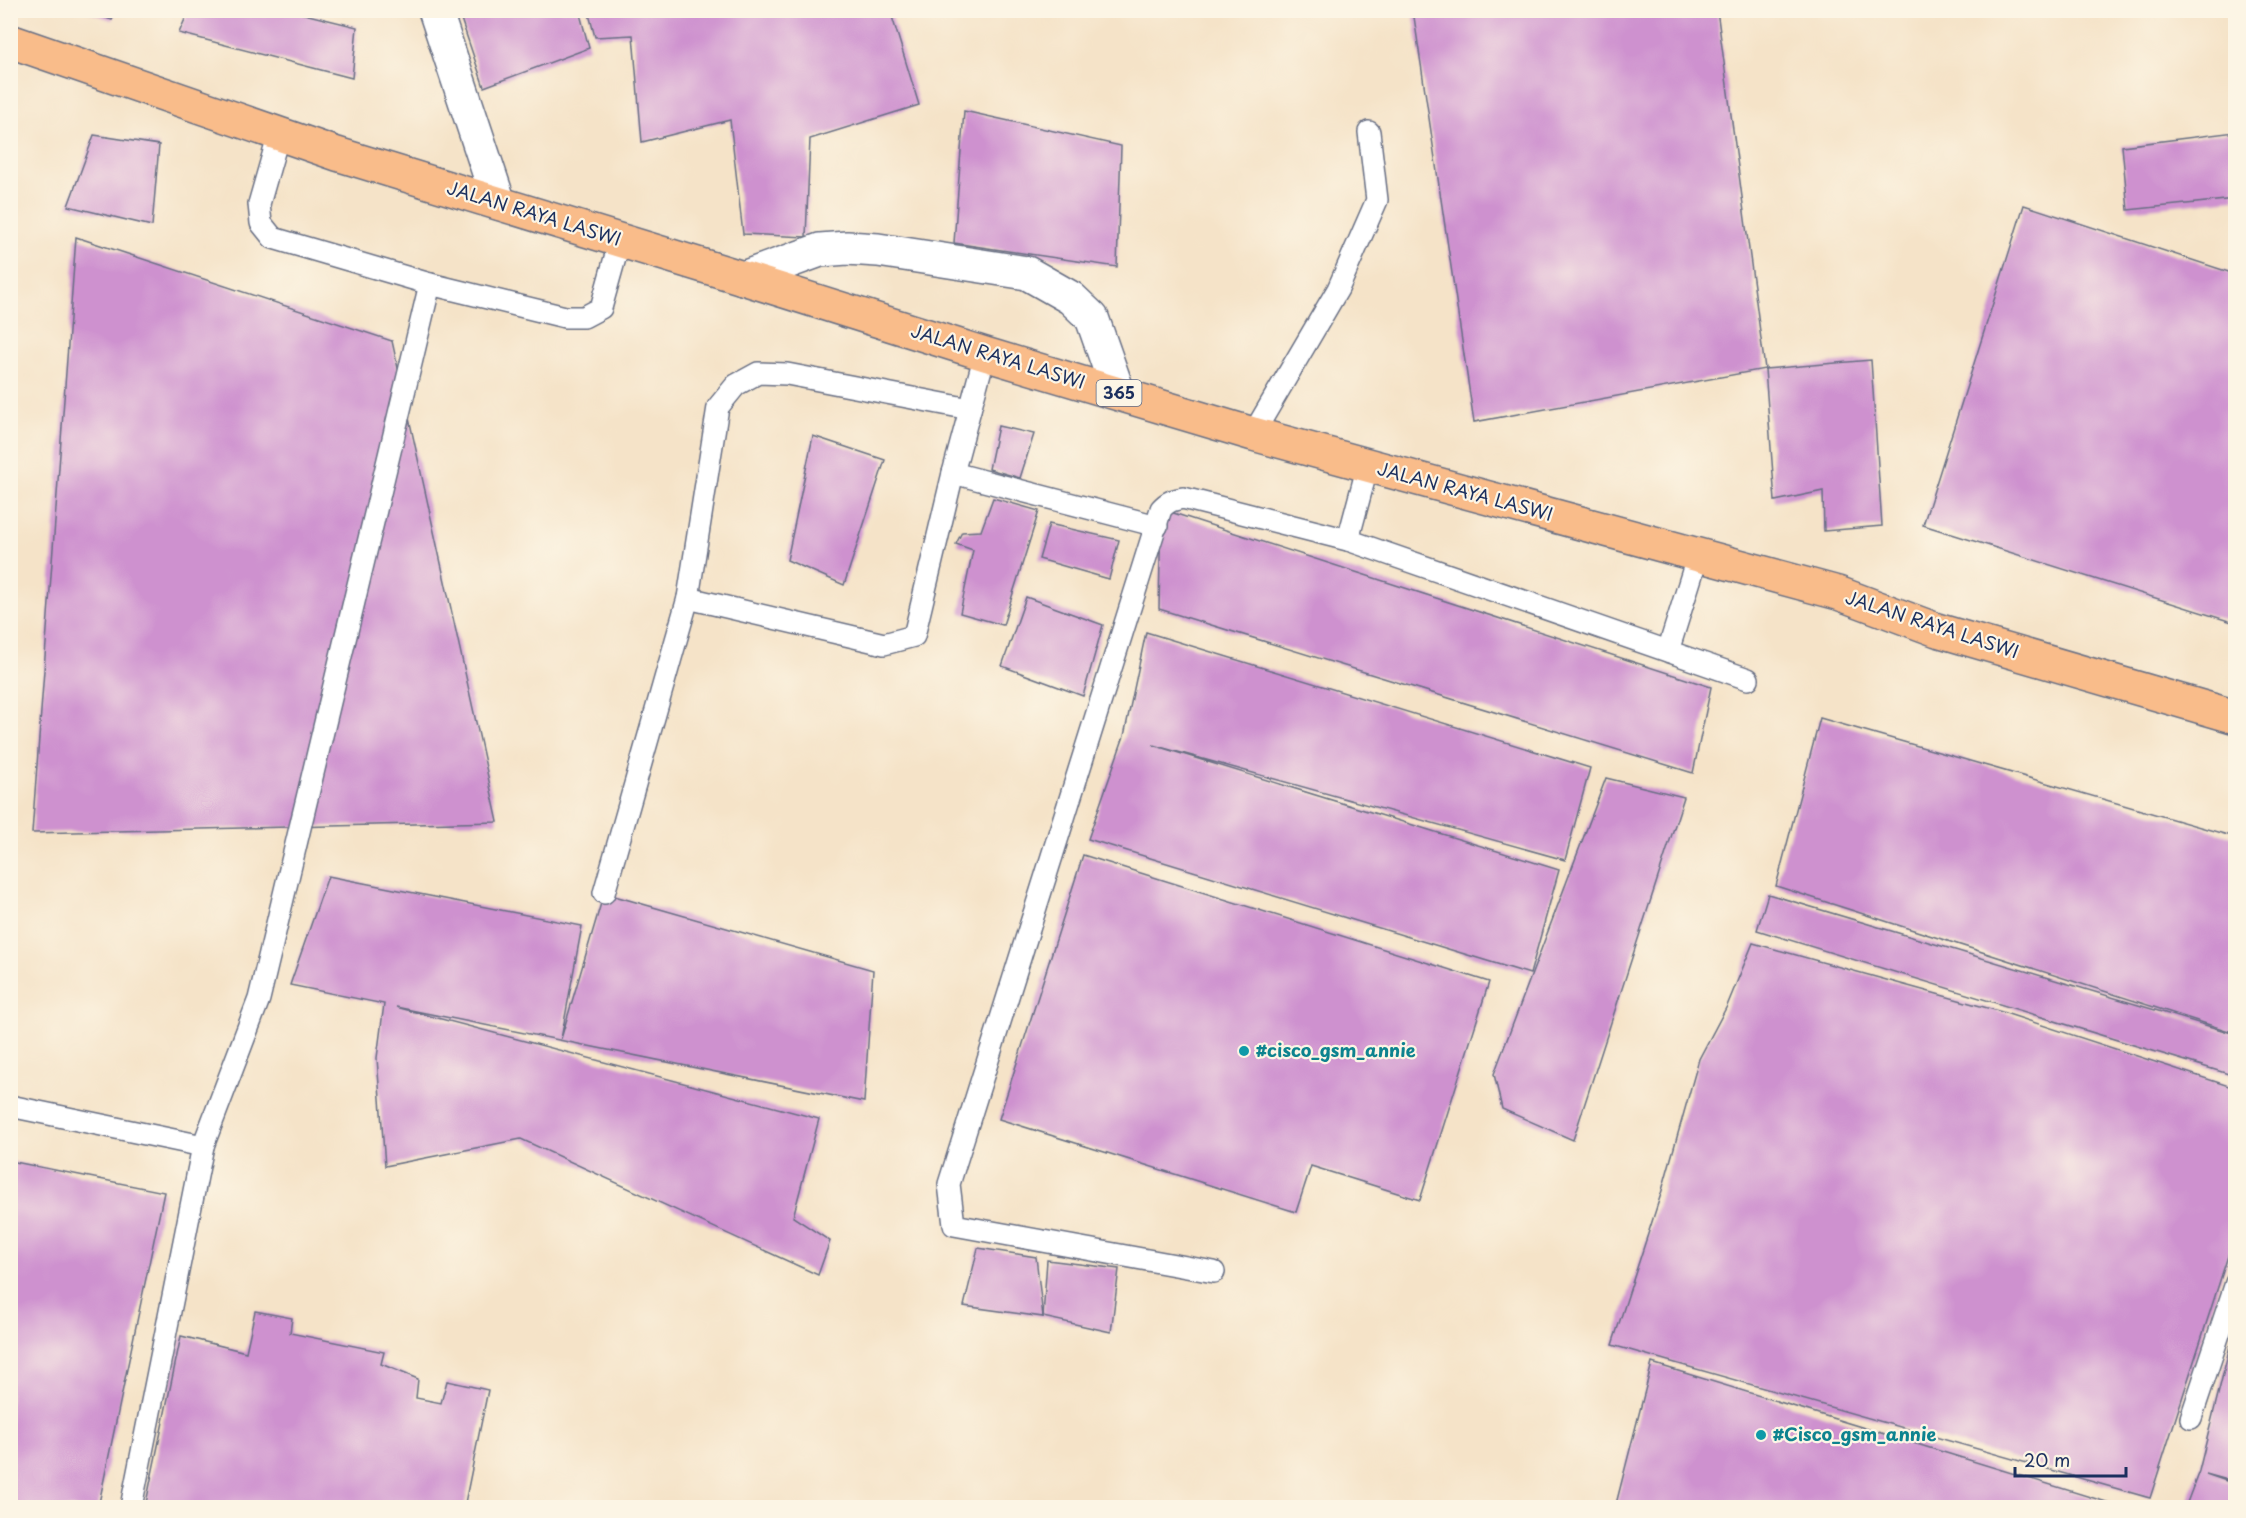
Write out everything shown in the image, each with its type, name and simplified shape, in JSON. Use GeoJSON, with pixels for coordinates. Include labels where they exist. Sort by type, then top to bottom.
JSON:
{"type":"FeatureCollection","features":[{"type":"Feature","properties":{"kind":"main road","name":"JALAN RAYA LASWI"},"geometry":{"type":"LineString","coordinates":[[10,41],[279,134],[985,354],[1253,434],[1838,593],[1937,630],[2235,717]]}},
{"type":"Feature","properties":{"kind":"street"},"geometry":{"type":"LineString","coordinates":[[435,10],[499,203]]}},
{"type":"Feature","properties":{"kind":"street"},"geometry":{"type":"LineString","coordinates":[[743,278],[820,250],[847,248],[878,250],[1027,273],[1071,298],[1092,318],[1118,393]]}},
{"type":"Feature","properties":{"kind":"lane"},"geometry":{"type":"LineString","coordinates":[[1253,434],[1338,289],[1377,200],[1369,132]]}},
{"type":"Feature","properties":{"kind":"lane"},"geometry":{"type":"LineString","coordinates":[[279,134],[259,204],[261,223],[273,238],[430,284],[565,317],[584,317],[601,308],[620,240]]}},
{"type":"Feature","properties":{"kind":"lane"},"geometry":{"type":"LineString","coordinates":[[132,1502],[203,1146],[260,999],[430,284]]}},
{"type":"Feature","properties":{"kind":"lane"},"geometry":{"type":"LineString","coordinates":[[688,598],[884,644],[914,636],[953,473],[985,354]]}},
{"type":"Feature","properties":{"kind":"lane"},"geometry":{"type":"LineString","coordinates":[[604,893],[688,598],[718,407],[736,385],[758,373],[787,374],[970,410]]}},
{"type":"Feature","properties":{"kind":"lane"},"geometry":{"type":"LineString","coordinates":[[1348,540],[1368,465]]}},
{"type":"Feature","properties":{"kind":"lane"},"geometry":{"type":"LineString","coordinates":[[953,473],[1157,526]]}},
{"type":"Feature","properties":{"kind":"lane"},"geometry":{"type":"LineString","coordinates":[[1214,1272],[954,1225],[949,1184],[1161,509],[1166,503],[1183,498],[1348,540],[1748,679]]}},
{"type":"Feature","properties":{"kind":"lane"},"geometry":{"type":"LineString","coordinates":[[1668,651],[1698,555]]}},
{"type":"Feature","properties":{"kind":"lane"},"geometry":{"type":"LineString","coordinates":[[10,1106],[203,1146]]}},
{"type":"Feature","properties":{"kind":"lane"},"geometry":{"type":"LineString","coordinates":[[2192,1418],[2235,1283]]}},
{"type":"Feature","properties":{"kind":"building"},"geometry":{"type":"Polygon","coordinates":[[[83,10],[116,10],[112,20],[83,10]]]}},
{"type":"Feature","properties":{"kind":"building"},"geometry":{"type":"Polygon","coordinates":[[[189,10],[288,10],[357,27],[352,78],[179,33],[189,10]]]}},
{"type":"Feature","properties":{"kind":"building"},"geometry":{"type":"Polygon","coordinates":[[[458,10],[579,10],[589,48],[484,87],[458,10]]]}},
{"type":"Feature","properties":{"kind":"building"},"geometry":{"type":"Polygon","coordinates":[[[588,10],[890,10],[919,105],[810,139],[806,237],[743,234],[730,120],[642,142],[633,35],[595,37],[588,10]]]}},
{"type":"Feature","properties":{"kind":"building"},"geometry":{"type":"Polygon","coordinates":[[[1413,10],[1717,10],[1765,369],[1474,422],[1413,10]]]}},
{"type":"Feature","properties":{"kind":"building"},"geometry":{"type":"Polygon","coordinates":[[[964,111],[1121,146],[1117,267],[954,243],[964,111]]]}},
{"type":"Feature","properties":{"kind":"building"},"geometry":{"type":"Polygon","coordinates":[[[2235,132],[2235,199],[2128,210],[2122,146],[2235,132]]]}},
{"type":"Feature","properties":{"kind":"building"},"geometry":{"type":"Polygon","coordinates":[[[94,135],[159,145],[152,226],[68,206],[94,135]]]}},
{"type":"Feature","properties":{"kind":"building"},"geometry":{"type":"Polygon","coordinates":[[[2024,205],[2235,274],[2235,623],[1923,525],[2024,205]]]}},
{"type":"Feature","properties":{"kind":"building"},"geometry":{"type":"Polygon","coordinates":[[[76,237],[392,341],[498,822],[32,833],[76,237]]]}},
{"type":"Feature","properties":{"kind":"building"},"geometry":{"type":"Polygon","coordinates":[[[1871,360],[1882,526],[1824,531],[1823,491],[1775,501],[1765,369],[1871,360]]]}},
{"type":"Feature","properties":{"kind":"building"},"geometry":{"type":"Polygon","coordinates":[[[998,426],[1034,434],[1020,478],[989,469],[998,426]]]}},
{"type":"Feature","properties":{"kind":"building"},"geometry":{"type":"Polygon","coordinates":[[[813,436],[885,460],[844,585],[787,560],[813,436]]]}},
{"type":"Feature","properties":{"kind":"building"},"geometry":{"type":"Polygon","coordinates":[[[993,498],[1039,511],[1003,625],[960,613],[973,550],[956,544],[962,532],[981,531],[993,498]]]}},
{"type":"Feature","properties":{"kind":"building"},"geometry":{"type":"Polygon","coordinates":[[[1161,509],[1711,687],[1693,773],[1159,609],[1161,509]]]}},
{"type":"Feature","properties":{"kind":"building"},"geometry":{"type":"Polygon","coordinates":[[[1049,524],[1119,540],[1109,579],[1039,559],[1049,524]]]}},
{"type":"Feature","properties":{"kind":"building"},"geometry":{"type":"Polygon","coordinates":[[[1026,597],[1103,625],[1083,696],[1002,666],[1026,597]]]}},
{"type":"Feature","properties":{"kind":"building"},"geometry":{"type":"Polygon","coordinates":[[[1146,632],[1590,768],[1565,860],[1153,745],[1559,870],[1530,974],[1088,839],[1124,736],[1146,632]]]}},
{"type":"Feature","properties":{"kind":"building"},"geometry":{"type":"Polygon","coordinates":[[[1820,718],[2235,837],[2235,1033],[1776,886],[1820,718]]]}},
{"type":"Feature","properties":{"kind":"building"},"geometry":{"type":"Polygon","coordinates":[[[1606,778],[1684,797],[1573,1140],[1502,1109],[1494,1074],[1606,778]]]}},
{"type":"Feature","properties":{"kind":"building","name":"#cisco_gsm_annie"},"geometry":{"type":"Polygon","coordinates":[[[1083,855],[1489,982],[1420,1200],[1311,1166],[1296,1212],[999,1119],[1083,855]]]}},
{"type":"Feature","properties":{"kind":"building"},"geometry":{"type":"Polygon","coordinates":[[[328,876],[582,926],[561,1039],[604,893],[873,970],[864,1102],[396,1007],[819,1119],[793,1217],[830,1241],[818,1275],[521,1139],[385,1166],[377,1058],[384,1004],[290,985],[328,876]]]}},
{"type":"Feature","properties":{"kind":"building"},"geometry":{"type":"Polygon","coordinates":[[[1768,894],[2235,1034],[2235,1076],[1757,930],[1768,894]]]}},
{"type":"Feature","properties":{"kind":"building"},"geometry":{"type":"Polygon","coordinates":[[[1753,943],[2002,1012],[2235,1088],[2235,1234],[2150,1498],[1612,1345],[1661,1194],[1699,1059],[1727,1006],[1753,943]]]}},
{"type":"Feature","properties":{"kind":"building"},"geometry":{"type":"Polygon","coordinates":[[[10,1161],[164,1192],[98,1508],[10,1508],[10,1161]]]}},
{"type":"Feature","properties":{"kind":"building"},"geometry":{"type":"Polygon","coordinates":[[[978,1248],[1036,1257],[1043,1317],[964,1306],[978,1248]]]}},
{"type":"Feature","properties":{"kind":"building"},"geometry":{"type":"Polygon","coordinates":[[[1047,1260],[1119,1269],[1111,1332],[1043,1317],[1047,1260]]]}},
{"type":"Feature","properties":{"kind":"building"},"geometry":{"type":"Polygon","coordinates":[[[255,1311],[292,1318],[290,1333],[384,1352],[381,1364],[418,1379],[416,1398],[441,1403],[447,1381],[488,1390],[464,1508],[167,1508],[146,1503],[181,1336],[246,1352],[255,1311]]]}},
{"type":"Feature","properties":{"kind":"building"},"geometry":{"type":"Polygon","coordinates":[[[2230,1346],[2235,1347],[2235,1482],[2206,1474],[2235,1484],[2235,1508],[2185,1508],[2199,1471],[2230,1346]]]}},
{"type":"Feature","properties":{"kind":"building","name":"#Cisco_gsm_annie"},"geometry":{"type":"Polygon","coordinates":[[[1652,1363],[2123,1507],[2123,1508],[1615,1508],[1652,1363]]]}},
{"type":"Feature","properties":{"kind":"place","name":"#cisco_gsm_annie"},"geometry":{"type":"Point","coordinates":[1244,1051]}},
{"type":"Feature","properties":{"kind":"place","name":"#Cisco_gsm_annie"},"geometry":{"type":"Point","coordinates":[1761,1435]}}]}
